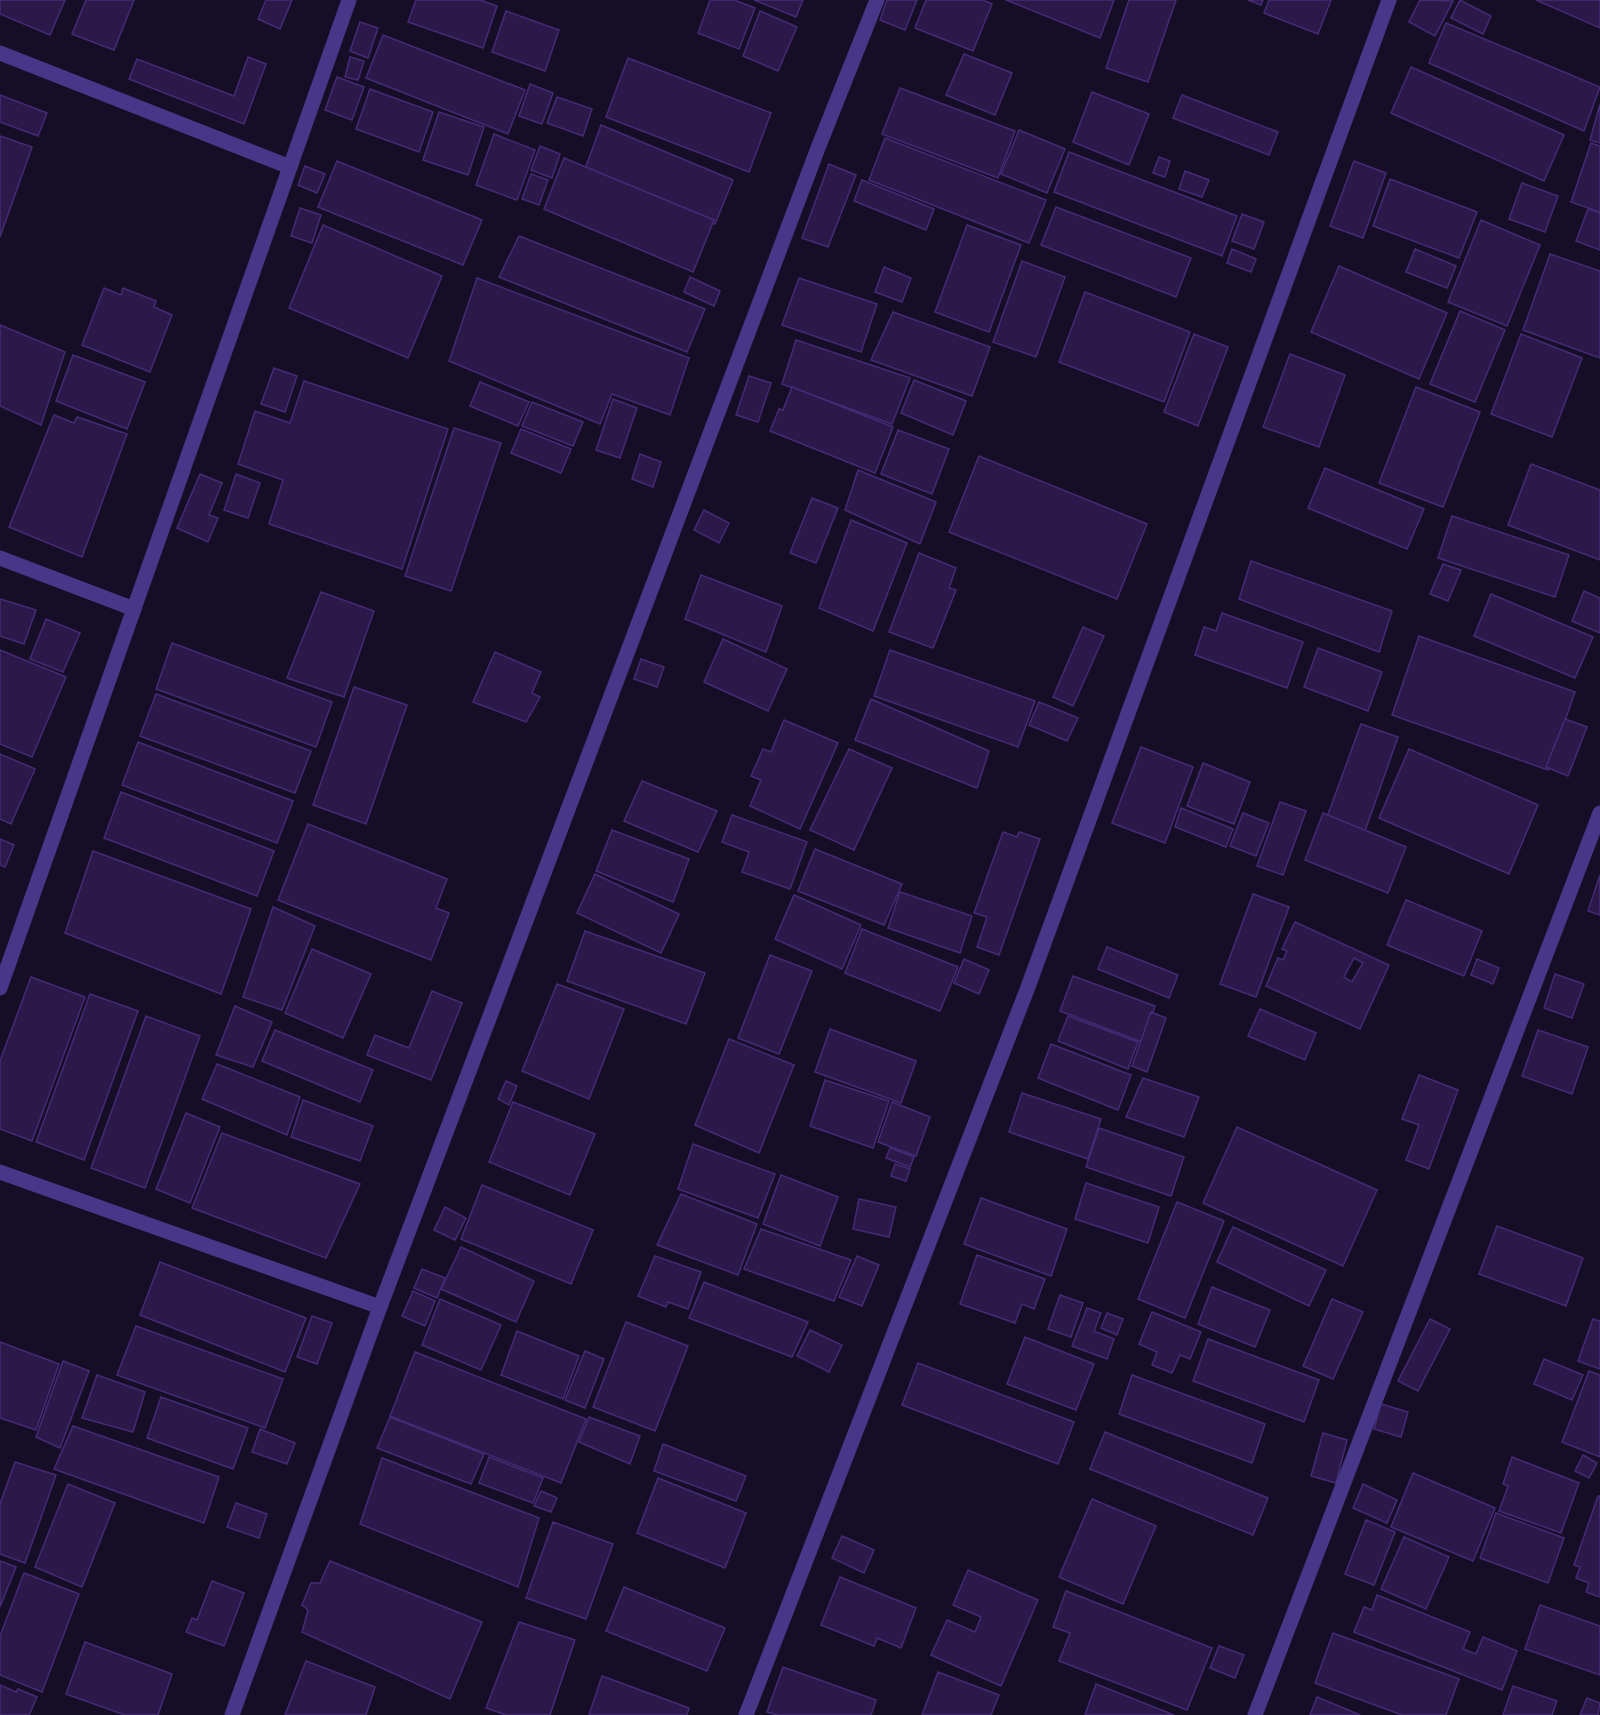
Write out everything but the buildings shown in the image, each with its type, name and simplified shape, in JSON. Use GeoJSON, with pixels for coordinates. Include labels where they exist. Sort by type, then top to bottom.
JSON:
{"type":"FeatureCollection","features":[{"type":"Feature","properties":{"kind":"street"},"geometry":{"type":"LineString","coordinates":[[0,988],[349,0]]}},
{"type":"Feature","properties":{"kind":"street"},"geometry":{"type":"LineString","coordinates":[[232,1715],[380,1307],[809,170],[877,0]]}},
{"type":"Feature","properties":{"kind":"street"},"geometry":{"type":"LineString","coordinates":[[746,1715],[1028,987],[1389,0]]}},
{"type":"Feature","properties":{"kind":"street"},"geometry":{"type":"LineString","coordinates":[[0,53],[290,167]]}},
{"type":"Feature","properties":{"kind":"street"},"geometry":{"type":"LineString","coordinates":[[0,558],[134,609]]}},
{"type":"Feature","properties":{"kind":"street"},"geometry":{"type":"LineString","coordinates":[[1255,1715],[1600,813]]}},
{"type":"Feature","properties":{"kind":"street"},"geometry":{"type":"LineString","coordinates":[[0,1172],[380,1307]]}}]}
